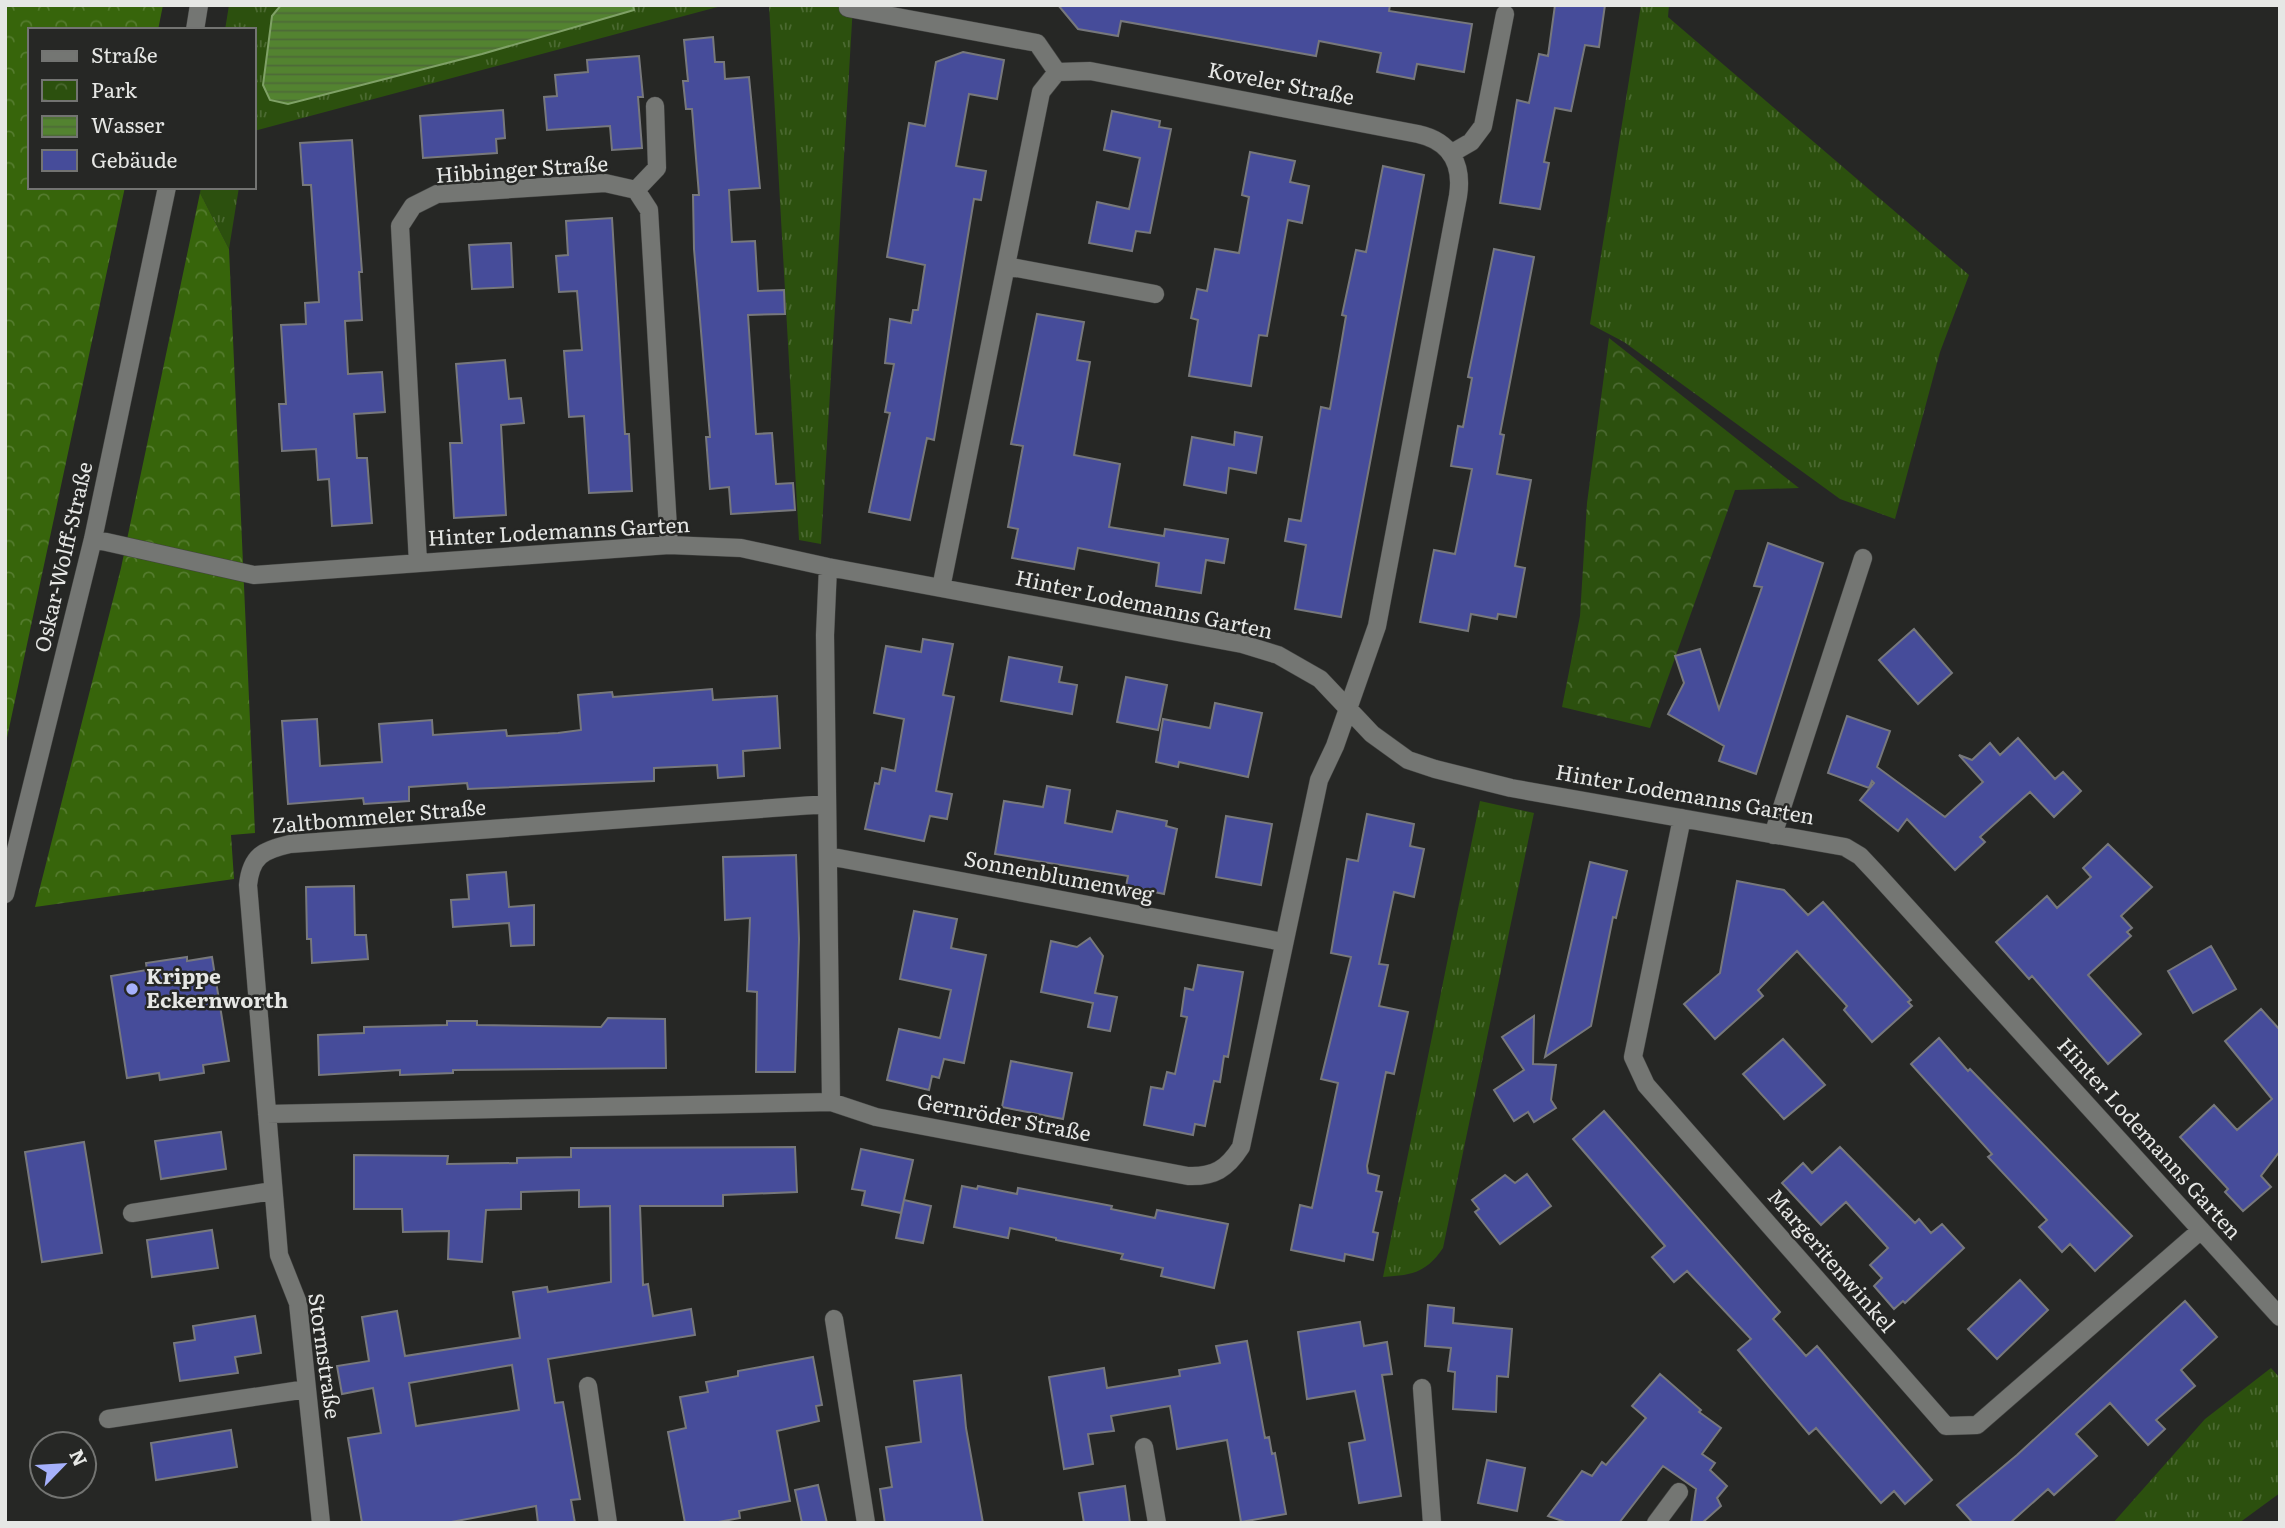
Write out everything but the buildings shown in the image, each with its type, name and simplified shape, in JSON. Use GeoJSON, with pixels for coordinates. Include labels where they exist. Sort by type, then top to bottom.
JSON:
{"type":"FeatureCollection","features":[{"type":"Feature","properties":{"kind":"street"},"geometry":{"type":"LineString","coordinates":[[195,28],[198,5]]}},
{"type":"Feature","properties":{"kind":"street"},"geometry":{"type":"LineString","coordinates":[[848,8],[1037,43],[1057,72],[1041,92],[941,588]]}},
{"type":"Feature","properties":{"kind":"street"},"geometry":{"type":"LineString","coordinates":[[1347,709],[1377,626],[1461,180],[1452,153],[1471,142],[1483,126],[1505,14]]}},
{"type":"Feature","properties":{"kind":"street","name":"Koveler Straße"},"geometry":{"type":"LineString","coordinates":[[1057,72],[1090,71],[1418,134],[1437,140],[1452,153]]}},
{"type":"Feature","properties":{"kind":"street"},"geometry":{"type":"LineString","coordinates":[[636,190],[657,168],[655,106]]}},
{"type":"Feature","properties":{"kind":"street","name":"Hibbinger Straße"},"geometry":{"type":"LineString","coordinates":[[418,563],[400,226],[413,206],[437,194],[605,183],[636,190],[649,210],[669,545]]}},
{"type":"Feature","properties":{"kind":"street","name":"Oskar-Wolff-Straße"},"geometry":{"type":"LineString","coordinates":[[5,894],[93,539],[167,189]]}},
{"type":"Feature","properties":{"kind":"street"},"geometry":{"type":"LineString","coordinates":[[1006,266],[1155,294]]}},
{"type":"Feature","properties":{"kind":"street","name":"Hinter Lodemanns Garten"},"geometry":{"type":"LineString","coordinates":[[93,539],[254,575],[669,545],[741,548],[828,567],[1242,644],[1278,655],[1320,680],[1372,734],[1408,760],[1511,788],[1844,846],[1860,856],[2280,1317]]}},
{"type":"Feature","properties":{"kind":"street"},"geometry":{"type":"LineString","coordinates":[[1773,835],[1863,558]]}},
{"type":"Feature","properties":{"kind":"street"},"geometry":{"type":"LineString","coordinates":[[267,1114],[831,1102],[825,594],[828,567]]}},
{"type":"Feature","properties":{"kind":"street","name":"Gernröder Straße"},"geometry":{"type":"LineString","coordinates":[[831,1102],[876,1117],[1188,1176],[1209,1177],[1230,1164],[1241,1147],[1319,780],[1335,746],[1347,709]]}},
{"type":"Feature","properties":{"kind":"street","name":"Zaltbommeler Straße"},"geometry":{"type":"LineString","coordinates":[[267,1114],[248,885],[254,859],[266,849],[290,844],[827,804]]}},
{"type":"Feature","properties":{"kind":"street","name":"Margeritenwinkel"},"geometry":{"type":"LineString","coordinates":[[1682,818],[1633,1057],[1646,1085],[1946,1426],[1977,1425],[2201,1230]]}},
{"type":"Feature","properties":{"kind":"street","name":"Sonnenblumenweg"},"geometry":{"type":"LineString","coordinates":[[828,856],[1283,942]]}},
{"type":"Feature","properties":{"kind":"street","name":"Stormstraße"},"geometry":{"type":"LineString","coordinates":[[267,1114],[279,1255],[298,1303],[321,1523]]}},
{"type":"Feature","properties":{"kind":"street"},"geometry":{"type":"LineString","coordinates":[[132,1213],[273,1191]]}},
{"type":"Feature","properties":{"kind":"street"},"geometry":{"type":"LineString","coordinates":[[834,1319],[866,1523]]}},
{"type":"Feature","properties":{"kind":"street"},"geometry":{"type":"LineString","coordinates":[[588,1386],[608,1523]]}},
{"type":"Feature","properties":{"kind":"street"},"geometry":{"type":"LineString","coordinates":[[1422,1388],[1432,1523]]}},
{"type":"Feature","properties":{"kind":"street"},"geometry":{"type":"LineString","coordinates":[[108,1419],[307,1389]]}},
{"type":"Feature","properties":{"kind":"street"},"geometry":{"type":"LineString","coordinates":[[1144,1447],[1157,1523]]}},
{"type":"Feature","properties":{"kind":"street"},"geometry":{"type":"LineString","coordinates":[[1656,1523],[1679,1492]]}},
{"type":"Feature","properties":{"kind":"green space"},"geometry":{"type":"Polygon","coordinates":[[[5,5],[163,5],[158,28],[28,28],[28,189],[125,189],[5,747],[5,5]]]}},
{"type":"Feature","properties":{"kind":"green space"},"geometry":{"type":"Polygon","coordinates":[[[229,5],[725,5],[256,130],[256,28],[225,28],[229,5]]]}},
{"type":"Feature","properties":{"kind":"green space"},"geometry":{"type":"Polygon","coordinates":[[[769,5],[853,5],[821,544],[799,540],[769,5]]]}},
{"type":"Feature","properties":{"kind":"green space"},"geometry":{"type":"Polygon","coordinates":[[[1641,5],[1669,5],[1668,17],[1969,275],[1940,352],[1895,519],[1840,499],[1624,342],[1590,324],[1641,5]]]}},
{"type":"Feature","properties":{"kind":"green space"},"geometry":{"type":"Polygon","coordinates":[[[201,189],[239,189],[229,249],[200,193],[201,189]]]}},
{"type":"Feature","properties":{"kind":"green space"},"geometry":{"type":"Polygon","coordinates":[[[200,193],[229,249],[255,833],[231,835],[234,879],[35,907],[121,568],[200,193]]]}},
{"type":"Feature","properties":{"kind":"green space"},"geometry":{"type":"Polygon","coordinates":[[[1609,338],[1799,488],[1735,490],[1650,728],[1562,707],[1580,616],[1587,503],[1609,338]]]}},
{"type":"Feature","properties":{"kind":"green space"},"geometry":{"type":"Polygon","coordinates":[[[1480,801],[1534,813],[1443,1248],[1431,1263],[1418,1271],[1383,1277],[1480,801]]]}},
{"type":"Feature","properties":{"kind":"green space"},"geometry":{"type":"Polygon","coordinates":[[[2271,1368],[2280,1378],[2280,1493],[2239,1523],[2113,1523],[2205,1419],[2271,1368]]]}},
{"type":"Feature","properties":{"kind":"water"},"geometry":{"type":"Polygon","coordinates":[[[281,5],[633,5],[634,10],[482,54],[288,104],[270,100],[263,85],[272,16],[281,5]]]}},
{"type":"Feature","properties":{"kind":"place","name":"Krippe Eckernworth"},"geometry":{"type":"Point","coordinates":[132,989]}}]}
